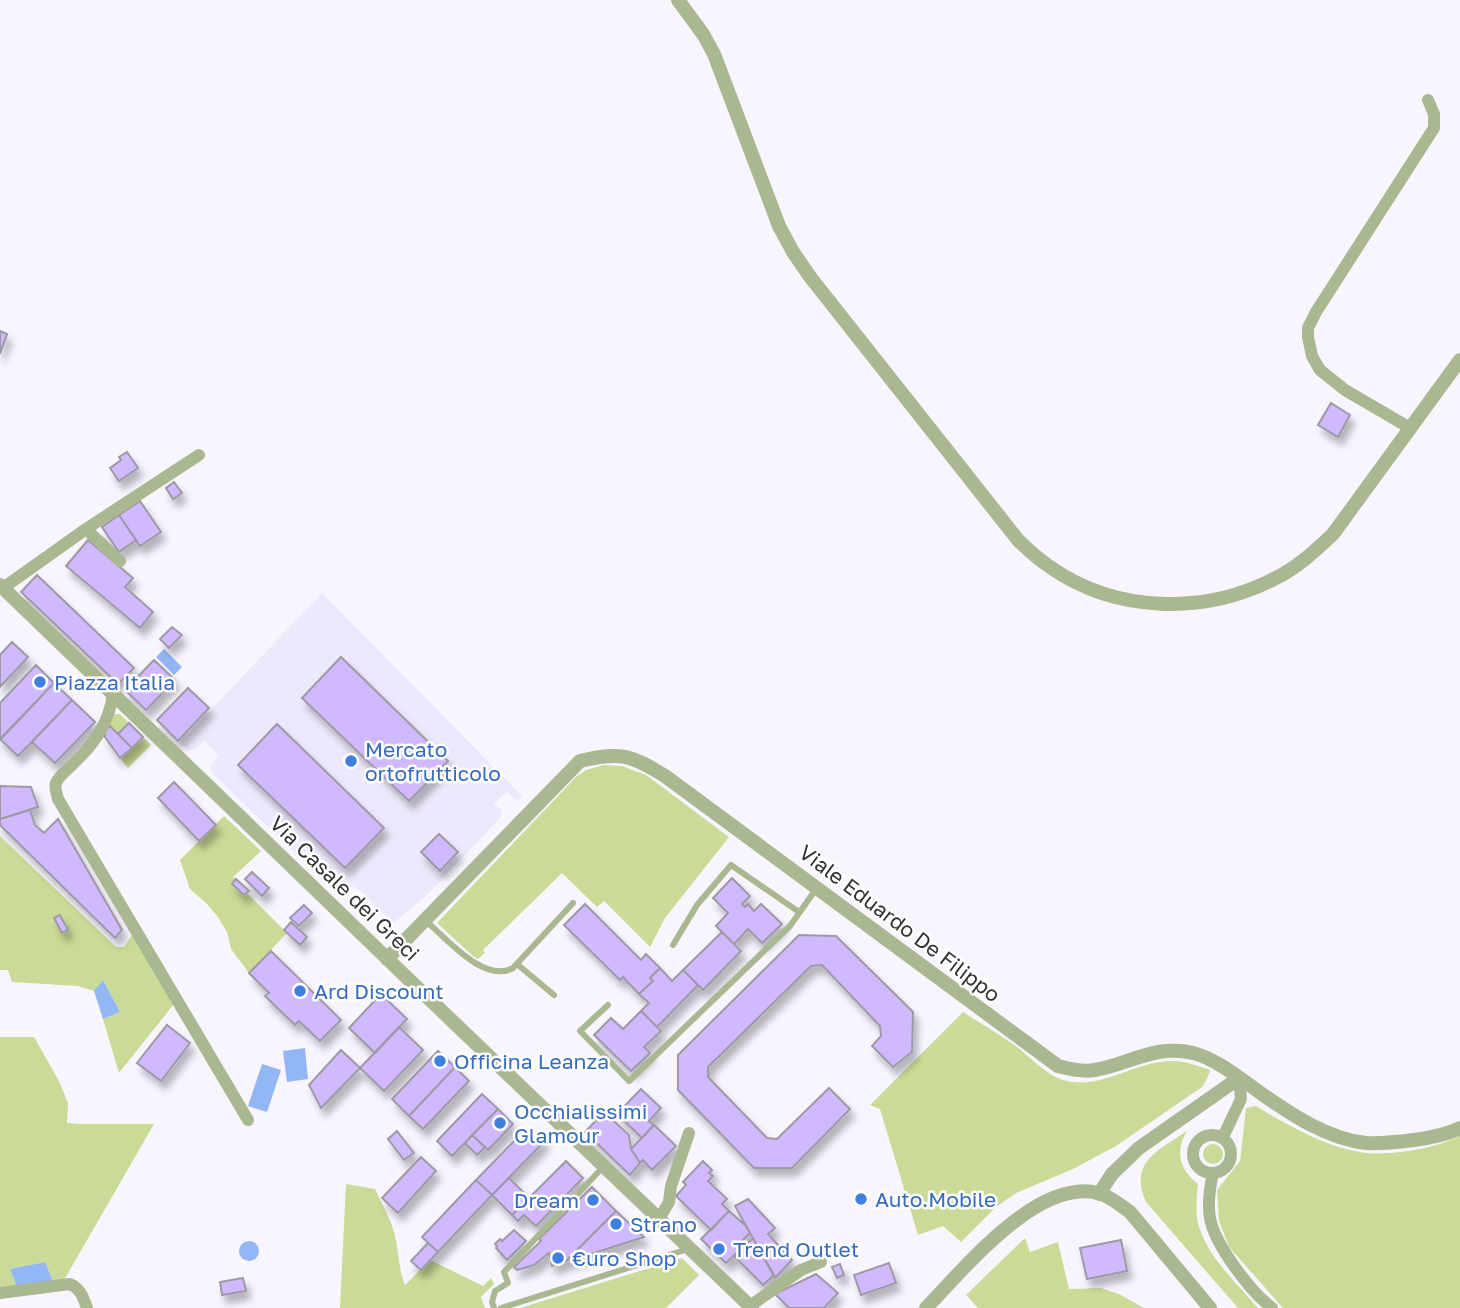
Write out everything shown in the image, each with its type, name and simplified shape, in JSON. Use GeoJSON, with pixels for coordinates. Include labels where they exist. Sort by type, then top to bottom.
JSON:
{"type":"FeatureCollection","features":[{"type":"Feature","properties":{"kind":"street"},"geometry":{"type":"LineString","coordinates":[[678,0],[714,54],[779,226],[793,252],[819,289],[1018,540],[1063,575],[1094,590],[1154,604],[1205,602],[1255,587],[1292,569],[1333,534],[1460,360]]}},
{"type":"Feature","properties":{"kind":"street"},"geometry":{"type":"LineString","coordinates":[[1410,428],[1345,390],[1320,370],[1312,356],[1308,328],[1434,128],[1434,114],[1428,100]]}},
{"type":"Feature","properties":{"kind":"street"},"geometry":{"type":"LineString","coordinates":[[2,587],[86,528],[199,455]]}},
{"type":"Feature","properties":{"kind":"street"},"geometry":{"type":"LineString","coordinates":[[86,528],[120,561]]}},
{"type":"Feature","properties":{"kind":"street","name":"Via Casale dei Greci"},"geometry":{"type":"LineString","coordinates":[[2,587],[751,1307]]}},
{"type":"Feature","properties":{"kind":"street"},"geometry":{"type":"LineString","coordinates":[[113,694],[104,725],[56,783],[58,799],[248,1120]]}},
{"type":"Feature","properties":{"kind":"street","name":"Viale Eduardo De Filippo"},"geometry":{"type":"LineString","coordinates":[[387,959],[580,761],[602,755],[623,755],[643,762],[665,776],[1058,1066],[1095,1070],[1151,1053],[1192,1053],[1206,1057],[1286,1111],[1321,1130],[1345,1139],[1367,1143],[1399,1142],[1430,1138],[1460,1128]]}},
{"type":"Feature","properties":{"kind":"street"},"geometry":{"type":"LineString","coordinates":[[1099,1194],[1112,1174],[1139,1148],[1239,1078],[1241,1099],[1223,1137]]}},
{"type":"Feature","properties":{"kind":"street"},"geometry":{"type":"LineString","coordinates":[[659,1219],[670,1202],[671,1186],[689,1133]]}},
{"type":"Feature","properties":{"kind":"street"},"geometry":{"type":"LineString","coordinates":[[1213,1135],[1223,1137],[1232,1154],[1229,1164],[1213,1173],[1203,1171],[1195,1163],[1193,1154],[1196,1144],[1203,1137],[1213,1135]]}},
{"type":"Feature","properties":{"kind":"street"},"geometry":{"type":"LineString","coordinates":[[1213,1173],[1209,1191],[1209,1217],[1217,1237],[1226,1254],[1272,1308]]}},
{"type":"Feature","properties":{"kind":"street"},"geometry":{"type":"LineString","coordinates":[[926,1308],[993,1240],[1033,1207],[1063,1194],[1080,1192],[1099,1194],[1130,1213],[1210,1308]]}},
{"type":"Feature","properties":{"kind":"street"},"geometry":{"type":"LineString","coordinates":[[751,1307],[766,1293],[801,1270],[821,1262]]}},
{"type":"Feature","properties":{"kind":"street"},"geometry":{"type":"LineString","coordinates":[[0,1293],[70,1284],[78,1287],[87,1308]]}},
{"type":"Feature","properties":{"kind":"lane"},"geometry":{"type":"LineString","coordinates":[[673,945],[697,905],[731,865],[799,912]]}},
{"type":"Feature","properties":{"kind":"lane"},"geometry":{"type":"LineString","coordinates":[[608,1005],[580,1031],[629,1081],[790,926],[817,888]]}},
{"type":"Feature","properties":{"kind":"lane"},"geometry":{"type":"LineString","coordinates":[[425,920],[474,963],[484,969],[499,972],[507,971],[517,964],[573,903]]}},
{"type":"Feature","properties":{"kind":"lane"},"geometry":{"type":"LineString","coordinates":[[517,964],[554,995]]}},
{"type":"Feature","properties":{"kind":"lane"},"geometry":{"type":"LineString","coordinates":[[494,1308],[492,1302],[495,1291],[508,1283],[504,1272],[604,1166]]}},
{"type":"Feature","properties":{"kind":"lane"},"geometry":{"type":"LineString","coordinates":[[501,1308],[690,1248]]}},
{"type":"Feature","properties":{"kind":"shaded area","name":"Mercato ortofrutticolo"},"geometry":{"type":"Polygon","coordinates":[[[322,593],[522,796],[515,799],[507,792],[501,797],[494,804],[502,811],[501,817],[424,898],[393,923],[354,885],[344,895],[338,894],[213,774],[211,765],[219,757],[205,741],[189,751],[180,742],[322,593]]]}},
{"type":"Feature","properties":{"kind":"green space"},"geometry":{"type":"Polygon","coordinates":[[[120,714],[129,723],[118,734],[110,726],[112,716],[120,714]]]}},
{"type":"Feature","properties":{"kind":"green space"},"geometry":{"type":"Polygon","coordinates":[[[143,737],[151,745],[128,768],[120,758],[143,737]]]}},
{"type":"Feature","properties":{"kind":"green space"},"geometry":{"type":"Polygon","coordinates":[[[604,765],[622,766],[646,775],[729,837],[665,918],[650,947],[604,901],[597,907],[562,873],[483,950],[485,953],[478,959],[473,956],[437,923],[577,776],[586,770],[604,765]]]}},
{"type":"Feature","properties":{"kind":"green space"},"geometry":{"type":"Polygon","coordinates":[[[224,816],[261,851],[233,877],[236,879],[232,884],[244,895],[247,893],[287,933],[249,973],[231,949],[227,932],[218,917],[190,889],[180,860],[224,816]]]}},
{"type":"Feature","properties":{"kind":"green space"},"geometry":{"type":"Polygon","coordinates":[[[0,836],[116,947],[124,947],[132,935],[174,1004],[119,1073],[103,1019],[120,1012],[103,980],[94,991],[78,986],[12,982],[8,970],[0,970],[0,836]]]}},
{"type":"Feature","properties":{"kind":"green space"},"geometry":{"type":"Polygon","coordinates":[[[963,1012],[1013,1044],[1046,1071],[1067,1081],[1094,1081],[1146,1065],[1173,1061],[1210,1070],[1202,1087],[1116,1146],[1073,1169],[1016,1193],[996,1207],[961,1242],[943,1226],[918,1235],[880,1109],[870,1105],[963,1012]]]}},
{"type":"Feature","properties":{"kind":"green space"},"geometry":{"type":"Polygon","coordinates":[[[0,1037],[34,1037],[68,1103],[67,1123],[154,1124],[64,1280],[53,1281],[45,1262],[10,1269],[17,1287],[0,1290],[0,1037]]]}},
{"type":"Feature","properties":{"kind":"green space"},"geometry":{"type":"Polygon","coordinates":[[[1256,1106],[1320,1140],[1366,1153],[1415,1150],[1460,1136],[1460,1308],[1283,1308],[1229,1247],[1219,1221],[1217,1190],[1240,1161],[1246,1108],[1256,1106]]]}},
{"type":"Feature","properties":{"kind":"green space"},"geometry":{"type":"Polygon","coordinates":[[[1187,1131],[1181,1146],[1181,1160],[1187,1173],[1198,1184],[1196,1204],[1202,1235],[1223,1269],[1258,1308],[1238,1308],[1146,1202],[1141,1188],[1144,1167],[1157,1151],[1187,1131]]]}},
{"type":"Feature","properties":{"kind":"green space"},"geometry":{"type":"Polygon","coordinates":[[[1209,1144],[1217,1144],[1223,1154],[1217,1164],[1209,1164],[1203,1158],[1203,1150],[1209,1144]]]}},
{"type":"Feature","properties":{"kind":"green space"},"geometry":{"type":"Polygon","coordinates":[[[346,1184],[375,1189],[393,1227],[405,1285],[430,1260],[483,1286],[491,1278],[494,1284],[481,1297],[485,1308],[340,1308],[346,1184]]]}},
{"type":"Feature","properties":{"kind":"green space"},"geometry":{"type":"Polygon","coordinates":[[[1025,1238],[1030,1252],[1058,1242],[1069,1289],[1101,1288],[1119,1294],[1144,1308],[978,1308],[966,1295],[1025,1238]]]}},
{"type":"Feature","properties":{"kind":"green space"},"geometry":{"type":"Polygon","coordinates":[[[682,1258],[699,1275],[666,1308],[520,1308],[682,1258]]]}},
{"type":"Feature","properties":{"kind":"water"},"geometry":{"type":"Polygon","coordinates":[[[164,649],[182,667],[174,675],[156,657],[164,649]]]}},
{"type":"Feature","properties":{"kind":"water"},"geometry":{"type":"Polygon","coordinates":[[[103,980],[120,1012],[103,1019],[94,991],[103,980]]]}},
{"type":"Feature","properties":{"kind":"water"},"geometry":{"type":"Polygon","coordinates":[[[305,1048],[308,1079],[287,1082],[283,1051],[305,1048]]]}},
{"type":"Feature","properties":{"kind":"water"},"geometry":{"type":"Polygon","coordinates":[[[262,1064],[281,1070],[267,1112],[248,1106],[262,1064]]]}},
{"type":"Feature","properties":{"kind":"water"},"geometry":{"type":"Polygon","coordinates":[[[249,1241],[256,1244],[259,1251],[256,1258],[249,1261],[242,1258],[239,1251],[242,1244],[249,1241]]]}},
{"type":"Feature","properties":{"kind":"water"},"geometry":{"type":"Polygon","coordinates":[[[45,1262],[53,1281],[17,1287],[10,1269],[45,1262]]]}},
{"type":"Feature","properties":{"kind":"building"},"geometry":{"type":"Polygon","coordinates":[[[0,331],[7,334],[0,354],[0,331]]]}},
{"type":"Feature","properties":{"kind":"building"},"geometry":{"type":"Polygon","coordinates":[[[1331,403],[1350,415],[1338,437],[1318,425],[1331,403]]]}},
{"type":"Feature","properties":{"kind":"building"},"geometry":{"type":"Polygon","coordinates":[[[127,452],[138,468],[119,481],[110,468],[127,452]]]}},
{"type":"Feature","properties":{"kind":"building"},"geometry":{"type":"Polygon","coordinates":[[[174,482],[182,493],[173,499],[166,488],[174,482]]]}},
{"type":"Feature","properties":{"kind":"building"},"geometry":{"type":"Polygon","coordinates":[[[140,501],[161,532],[140,546],[119,515],[140,501]]]}},
{"type":"Feature","properties":{"kind":"building"},"geometry":{"type":"Polygon","coordinates":[[[119,515],[136,540],[119,552],[102,527],[119,515]]]}},
{"type":"Feature","properties":{"kind":"building"},"geometry":{"type":"Polygon","coordinates":[[[88,540],[133,578],[125,587],[153,612],[140,628],[66,566],[88,540]]]}},
{"type":"Feature","properties":{"kind":"building"},"geometry":{"type":"Polygon","coordinates":[[[37,575],[134,668],[118,684],[21,592],[37,575]]]}},
{"type":"Feature","properties":{"kind":"building"},"geometry":{"type":"Polygon","coordinates":[[[172,627],[182,635],[169,648],[160,639],[172,627]]]}},
{"type":"Feature","properties":{"kind":"building"},"geometry":{"type":"Polygon","coordinates":[[[12,642],[28,657],[0,687],[0,655],[12,642]]]}},
{"type":"Feature","properties":{"kind":"building"},"geometry":{"type":"Polygon","coordinates":[[[341,657],[448,761],[409,801],[302,698],[341,657]]]}},
{"type":"Feature","properties":{"kind":"building"},"geometry":{"type":"Polygon","coordinates":[[[154,660],[175,680],[146,710],[125,690],[154,660]]]}},
{"type":"Feature","properties":{"kind":"building"},"geometry":{"type":"Polygon","coordinates":[[[36,665],[54,683],[0,740],[0,703],[36,665]]]}},
{"type":"Feature","properties":{"kind":"building"},"geometry":{"type":"Polygon","coordinates":[[[54,683],[72,700],[18,756],[0,739],[54,683]]]}},
{"type":"Feature","properties":{"kind":"building"},"geometry":{"type":"Polygon","coordinates":[[[188,688],[209,708],[178,741],[157,720],[188,688]]]}},
{"type":"Feature","properties":{"kind":"building"},"geometry":{"type":"Polygon","coordinates":[[[72,700],[95,722],[55,763],[32,742],[72,700]]]}},
{"type":"Feature","properties":{"kind":"building"},"geometry":{"type":"Polygon","coordinates":[[[129,723],[143,737],[132,748],[118,734],[129,723]]]}},
{"type":"Feature","properties":{"kind":"building"},"geometry":{"type":"Polygon","coordinates":[[[277,724],[384,828],[345,868],[238,765],[277,724]]]}},
{"type":"Feature","properties":{"kind":"building"},"geometry":{"type":"Polygon","coordinates":[[[110,726],[132,748],[120,758],[105,737],[105,730],[110,726]]]}},
{"type":"Feature","properties":{"kind":"building"},"geometry":{"type":"Polygon","coordinates":[[[174,782],[216,825],[199,841],[158,798],[174,782]]]}},
{"type":"Feature","properties":{"kind":"building"},"geometry":{"type":"Polygon","coordinates":[[[0,786],[31,787],[38,807],[0,819],[0,786]]]}},
{"type":"Feature","properties":{"kind":"building"},"geometry":{"type":"Polygon","coordinates":[[[30,810],[35,825],[44,833],[58,819],[122,930],[115,938],[0,825],[0,819],[30,810]]]}},
{"type":"Feature","properties":{"kind":"building"},"geometry":{"type":"Polygon","coordinates":[[[439,834],[458,852],[440,871],[421,852],[439,834]]]}},
{"type":"Feature","properties":{"kind":"building"},"geometry":{"type":"Polygon","coordinates":[[[252,872],[269,888],[262,896],[245,879],[252,872]]]}},
{"type":"Feature","properties":{"kind":"building"},"geometry":{"type":"Polygon","coordinates":[[[732,878],[750,896],[742,904],[745,907],[748,904],[754,911],[761,904],[782,924],[762,943],[748,929],[734,944],[716,926],[728,913],[713,898],[732,878]]]}},
{"type":"Feature","properties":{"kind":"building"},"geometry":{"type":"Polygon","coordinates":[[[236,879],[249,891],[244,895],[232,884],[236,879]]]}},
{"type":"Feature","properties":{"kind":"building"},"geometry":{"type":"Polygon","coordinates":[[[585,904],[641,960],[646,954],[660,968],[650,978],[653,981],[639,994],[623,977],[620,980],[564,925],[585,904]]]}},
{"type":"Feature","properties":{"kind":"building"},"geometry":{"type":"Polygon","coordinates":[[[304,905],[312,913],[299,926],[290,918],[304,905]]]}},
{"type":"Feature","properties":{"kind":"building"},"geometry":{"type":"Polygon","coordinates":[[[60,915],[68,930],[62,933],[54,918],[60,915]]]}},
{"type":"Feature","properties":{"kind":"building"},"geometry":{"type":"Polygon","coordinates":[[[291,922],[307,937],[300,945],[284,930],[291,922]]]}},
{"type":"Feature","properties":{"kind":"building"},"geometry":{"type":"Polygon","coordinates":[[[722,932],[741,951],[703,990],[683,970],[722,932]]]}},
{"type":"Feature","properties":{"kind":"building"},"geometry":{"type":"Polygon","coordinates":[[[799,935],[836,936],[913,1012],[912,1052],[893,1067],[872,1046],[881,1036],[880,1026],[822,965],[811,966],[708,1067],[708,1077],[767,1138],[777,1139],[829,1088],[850,1109],[792,1168],[754,1168],[678,1090],[678,1055],[799,935]]]}},
{"type":"Feature","properties":{"kind":"building"},"geometry":{"type":"Polygon","coordinates":[[[271,951],[341,1020],[320,1041],[299,1021],[295,1025],[265,996],[269,993],[249,973],[271,951]]]}},
{"type":"Feature","properties":{"kind":"building"},"geometry":{"type":"Polygon","coordinates":[[[660,968],[672,981],[683,970],[698,985],[657,1027],[641,1011],[649,1003],[639,994],[653,981],[650,978],[660,968]]]}},
{"type":"Feature","properties":{"kind":"building"},"geometry":{"type":"Polygon","coordinates":[[[381,994],[407,1019],[375,1053],[349,1028],[381,994]]]}},
{"type":"Feature","properties":{"kind":"building"},"geometry":{"type":"Polygon","coordinates":[[[641,1011],[661,1031],[644,1047],[650,1053],[631,1071],[594,1035],[611,1018],[623,1029],[641,1011]]]}},
{"type":"Feature","properties":{"kind":"building"},"geometry":{"type":"Polygon","coordinates":[[[167,1025],[190,1043],[161,1081],[137,1063],[167,1025]]]}},
{"type":"Feature","properties":{"kind":"building"},"geometry":{"type":"Polygon","coordinates":[[[399,1027],[423,1050],[384,1091],[360,1068],[399,1027]]]}},
{"type":"Feature","properties":{"kind":"building"},"geometry":{"type":"Polygon","coordinates":[[[341,1050],[360,1068],[321,1108],[309,1085],[341,1050]]]}},
{"type":"Feature","properties":{"kind":"building"},"geometry":{"type":"Polygon","coordinates":[[[438,1051],[455,1067],[409,1116],[392,1099],[438,1051]]]}},
{"type":"Feature","properties":{"kind":"building"},"geometry":{"type":"Polygon","coordinates":[[[455,1067],[469,1081],[423,1129],[409,1116],[455,1067]]]}},
{"type":"Feature","properties":{"kind":"building"},"geometry":{"type":"Polygon","coordinates":[[[641,1089],[661,1108],[649,1121],[654,1125],[642,1138],[617,1114],[641,1089]]]}},
{"type":"Feature","properties":{"kind":"building"},"geometry":{"type":"Polygon","coordinates":[[[482,1094],[498,1109],[452,1156],[437,1141],[482,1094]]]}},
{"type":"Feature","properties":{"kind":"building"},"geometry":{"type":"Polygon","coordinates":[[[498,1109],[513,1124],[488,1150],[472,1135],[498,1109]]]}},
{"type":"Feature","properties":{"kind":"building"},"geometry":{"type":"Polygon","coordinates":[[[604,1112],[629,1135],[631,1149],[640,1163],[630,1175],[585,1132],[604,1112]]]}},
{"type":"Feature","properties":{"kind":"building"},"geometry":{"type":"Polygon","coordinates":[[[654,1125],[676,1146],[652,1170],[643,1160],[640,1163],[631,1149],[654,1125]]]}},
{"type":"Feature","properties":{"kind":"building"},"geometry":{"type":"Polygon","coordinates":[[[397,1131],[414,1153],[404,1160],[388,1139],[397,1131]]]}},
{"type":"Feature","properties":{"kind":"building"},"geometry":{"type":"Polygon","coordinates":[[[472,1135],[485,1147],[477,1155],[465,1143],[472,1135]]]}},
{"type":"Feature","properties":{"kind":"building"},"geometry":{"type":"Polygon","coordinates":[[[539,1136],[545,1141],[492,1195],[476,1180],[516,1139],[521,1144],[530,1137],[539,1136]]]}},
{"type":"Feature","properties":{"kind":"building"},"geometry":{"type":"Polygon","coordinates":[[[421,1157],[436,1171],[398,1213],[382,1198],[421,1157]]]}},
{"type":"Feature","properties":{"kind":"building"},"geometry":{"type":"Polygon","coordinates":[[[566,1161],[583,1178],[536,1226],[524,1215],[518,1221],[512,1215],[566,1161]]]}},
{"type":"Feature","properties":{"kind":"building"},"geometry":{"type":"Polygon","coordinates":[[[703,1161],[712,1170],[709,1173],[713,1176],[708,1181],[727,1199],[722,1204],[729,1211],[711,1230],[676,1196],[686,1185],[683,1182],[703,1161]]]}},
{"type":"Feature","properties":{"kind":"building"},"geometry":{"type":"Polygon","coordinates":[[[509,1178],[529,1198],[512,1215],[492,1195],[509,1178]]]}},
{"type":"Feature","properties":{"kind":"building"},"geometry":{"type":"Polygon","coordinates":[[[476,1180],[492,1195],[438,1252],[422,1237],[476,1180]]]}},
{"type":"Feature","properties":{"kind":"building"},"geometry":{"type":"Polygon","coordinates":[[[592,1187],[616,1211],[565,1262],[552,1266],[549,1253],[534,1265],[517,1270],[514,1267],[541,1241],[539,1239],[592,1187]]]}},
{"type":"Feature","properties":{"kind":"building"},"geometry":{"type":"Polygon","coordinates":[[[748,1199],[775,1228],[768,1234],[792,1260],[775,1278],[735,1206],[748,1199]]]}},
{"type":"Feature","properties":{"kind":"building","name":"Strano"},"geometry":{"type":"Polygon","coordinates":[[[616,1211],[644,1237],[572,1260],[570,1257],[616,1211]]]}},
{"type":"Feature","properties":{"kind":"building"},"geometry":{"type":"Polygon","coordinates":[[[729,1211],[750,1233],[740,1243],[744,1246],[726,1263],[701,1239],[729,1211]]]}},
{"type":"Feature","properties":{"kind":"building"},"geometry":{"type":"Polygon","coordinates":[[[514,1230],[526,1241],[507,1260],[495,1244],[514,1230]]]}},
{"type":"Feature","properties":{"kind":"building"},"geometry":{"type":"Polygon","coordinates":[[[753,1238],[774,1275],[763,1285],[734,1256],[753,1238]]]}},
{"type":"Feature","properties":{"kind":"building"},"geometry":{"type":"Polygon","coordinates":[[[1121,1240],[1127,1271],[1087,1279],[1080,1248],[1121,1240]]]}},
{"type":"Feature","properties":{"kind":"building"},"geometry":{"type":"Polygon","coordinates":[[[428,1243],[438,1252],[421,1270],[411,1261],[428,1243]]]}},
{"type":"Feature","properties":{"kind":"building"},"geometry":{"type":"Polygon","coordinates":[[[889,1263],[896,1283],[861,1295],[854,1275],[889,1263]]]}},
{"type":"Feature","properties":{"kind":"building"},"geometry":{"type":"Polygon","coordinates":[[[840,1264],[844,1275],[837,1278],[832,1267],[840,1264]]]}},
{"type":"Feature","properties":{"kind":"building"},"geometry":{"type":"Polygon","coordinates":[[[816,1274],[838,1293],[824,1308],[789,1308],[775,1294],[816,1274]]]}},
{"type":"Feature","properties":{"kind":"building"},"geometry":{"type":"Polygon","coordinates":[[[243,1278],[246,1291],[222,1295],[220,1282],[243,1278]]]}},
{"type":"Feature","properties":{"kind":"place","name":"Piazza Italia"},"geometry":{"type":"Point","coordinates":[40,682]}},
{"type":"Feature","properties":{"kind":"place","name":"Mercato ortofrutticolo"},"geometry":{"type":"Point","coordinates":[351,761]}},
{"type":"Feature","properties":{"kind":"place","name":"Ard Discount"},"geometry":{"type":"Point","coordinates":[300,991]}},
{"type":"Feature","properties":{"kind":"place","name":"Officina Leanza"},"geometry":{"type":"Point","coordinates":[440,1061]}},
{"type":"Feature","properties":{"kind":"place","name":"Occhialissimi Glamour"},"geometry":{"type":"Point","coordinates":[500,1123]}},
{"type":"Feature","properties":{"kind":"place","name":"Auto.Mobile"},"geometry":{"type":"Point","coordinates":[861,1199]}},
{"type":"Feature","properties":{"kind":"place","name":"Dream"},"geometry":{"type":"Point","coordinates":[593,1200]}},
{"type":"Feature","properties":{"kind":"place","name":"Strano"},"geometry":{"type":"Point","coordinates":[616,1224]}},
{"type":"Feature","properties":{"kind":"place","name":"Trend Outlet"},"geometry":{"type":"Point","coordinates":[719,1249]}},
{"type":"Feature","properties":{"kind":"place","name":"€uro Shop"},"geometry":{"type":"Point","coordinates":[558,1258]}}]}
